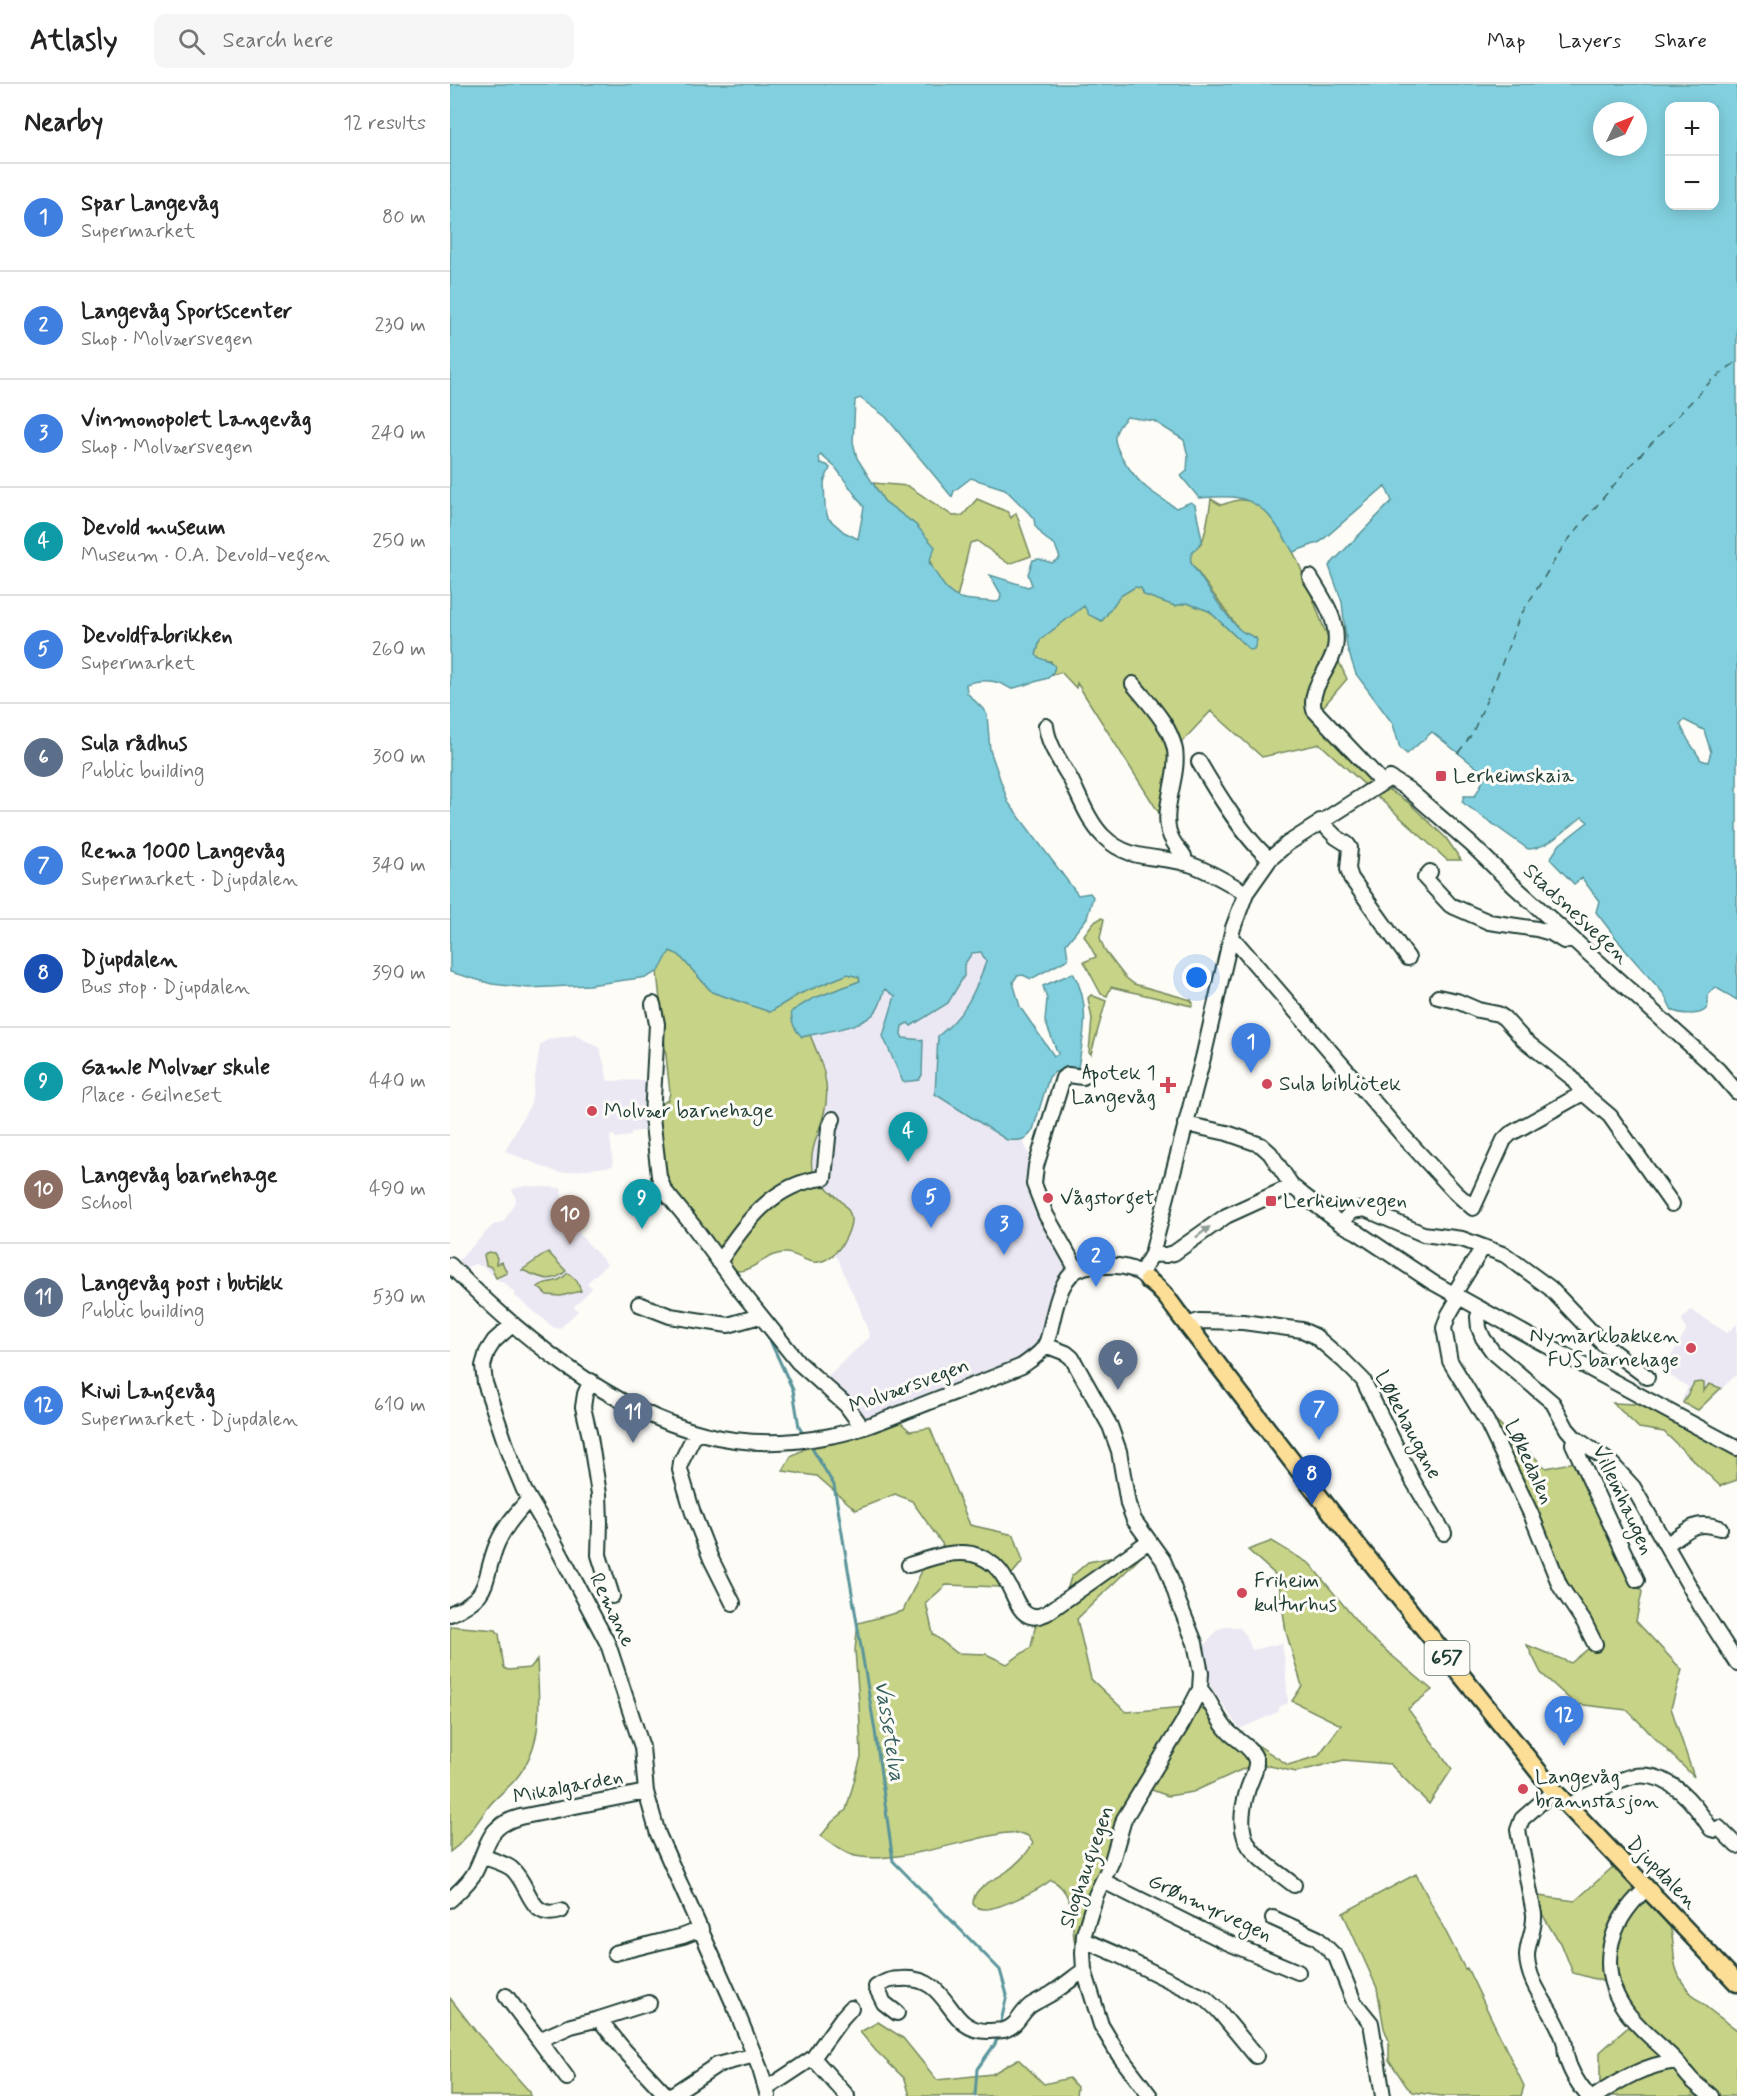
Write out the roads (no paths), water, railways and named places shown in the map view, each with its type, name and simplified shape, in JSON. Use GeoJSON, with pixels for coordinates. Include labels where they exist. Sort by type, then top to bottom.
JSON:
{"type":"FeatureCollection","features":[{"type":"Feature","properties":{"kind":"main road","name":"Djupdalen"},"geometry":{"type":"LineString","coordinates":[[1144,1277],[1159,1296],[1183,1319],[1342,1526],[1554,1791],[1737,1983]]}},
{"type":"Feature","properties":{"kind":"street"},"geometry":{"type":"LineString","coordinates":[[1294,1885],[1258,1859],[1244,1838],[1242,1817],[1246,1794],[1255,1767],[1255,1758],[1251,1751],[1225,1728],[1200,1689],[1201,1673],[1195,1643],[1166,1567],[1134,1520],[1128,1504],[1116,1442],[1088,1383],[1072,1358],[1066,1353],[1045,1346],[1061,1289],[1077,1270],[1083,1267],[1113,1265],[1128,1267],[1144,1277],[1203,1058],[1233,928],[1246,893],[1270,859],[1287,844],[1382,782],[1314,710],[1313,697],[1331,661],[1335,648],[1335,635],[1329,611],[1310,578]]}},
{"type":"Feature","properties":{"kind":"street"},"geometry":{"type":"LineString","coordinates":[[1133,684],[1166,726],[1175,749],[1176,768],[1168,802],[1168,826],[1173,841],[1184,856],[1184,863]]}},
{"type":"Feature","properties":{"kind":"street"},"geometry":{"type":"LineString","coordinates":[[1046,726],[1050,741],[1100,834],[1121,849],[1136,855],[1191,865],[1246,893]]}},
{"type":"Feature","properties":{"kind":"street"},"geometry":{"type":"LineString","coordinates":[[1199,762],[1248,836],[1270,859]]}},
{"type":"Feature","properties":{"kind":"street","name":"Stadsnesvegen"},"geometry":{"type":"LineString","coordinates":[[1382,782],[1390,778],[1409,790],[1472,845],[1514,886],[1718,1070],[1737,1092]]}},
{"type":"Feature","properties":{"kind":"street"},"geometry":{"type":"LineString","coordinates":[[1320,821],[1350,848],[1348,870],[1351,878],[1408,958]]}},
{"type":"Feature","properties":{"kind":"street"},"geometry":{"type":"LineString","coordinates":[[1430,872],[1425,878],[1450,905],[1489,922],[1537,928],[1564,941],[1572,938]]}},
{"type":"Feature","properties":{"kind":"street"},"geometry":{"type":"LineString","coordinates":[[1231,940],[1244,951],[1405,1138],[1473,1208],[1504,1140],[1510,1134],[1583,1093]]}},
{"type":"Feature","properties":{"kind":"street"},"geometry":{"type":"LineString","coordinates":[[1438,997],[1498,1014],[1524,1040],[1571,1077],[1583,1093],[1610,1116],[1672,1204]]}},
{"type":"Feature","properties":{"kind":"street"},"geometry":{"type":"LineString","coordinates":[[653,1004],[657,1024],[652,1117],[659,1176],[666,1193],[760,1316],[807,1372],[846,1405],[862,1427]]}},
{"type":"Feature","properties":{"kind":"street"},"geometry":{"type":"LineString","coordinates":[[1077,1270],[1046,1215],[1034,1184],[1036,1166],[1063,1078],[1068,1075],[1083,1077]]}},
{"type":"Feature","properties":{"kind":"street"},"geometry":{"type":"LineString","coordinates":[[719,1262],[741,1228],[765,1203],[794,1186],[824,1178],[829,1128],[833,1119]]}},
{"type":"Feature","properties":{"kind":"street"},"geometry":{"type":"LineString","coordinates":[[1185,1124],[1227,1133],[1261,1144],[1270,1153],[1292,1186],[1341,1224],[1357,1232],[1432,1282],[1737,1448]]}},
{"type":"Feature","properties":{"kind":"street"},"geometry":{"type":"LineString","coordinates":[[1152,1254],[1174,1253],[1226,1216],[1292,1186]]}},
{"type":"Feature","properties":{"kind":"street"},"geometry":{"type":"LineString","coordinates":[[1341,1224],[1352,1211],[1365,1209],[1413,1231],[1462,1239],[1505,1255],[1550,1288],[1603,1344],[1647,1377]]}},
{"type":"Feature","properties":{"kind":"street","name":"Løkedalen"},"geometry":{"type":"LineString","coordinates":[[1483,1247],[1456,1295],[1444,1328],[1450,1361],[1487,1422],[1531,1514],[1560,1586],[1584,1622],[1595,1644]]}},
{"type":"Feature","properties":{"kind":"street","name":"Molværsvegen"},"geometry":{"type":"LineString","coordinates":[[450,1265],[513,1324],[591,1381],[672,1425],[726,1439],[800,1441],[832,1436],[862,1427],[1022,1366],[1045,1346]]}},
{"type":"Feature","properties":{"kind":"street"},"geometry":{"type":"LineString","coordinates":[[639,1304],[670,1316],[728,1325],[760,1316]]}},
{"type":"Feature","properties":{"kind":"street"},"geometry":{"type":"LineString","coordinates":[[1481,1309],[1478,1317],[1479,1328],[1488,1346],[1533,1388],[1553,1403],[1574,1437],[1611,1463],[1639,1496],[1703,1610],[1735,1657]]}},
{"type":"Feature","properties":{"kind":"street","name":"Løkehaugane"},"geometry":{"type":"LineString","coordinates":[[1183,1319],[1243,1322],[1302,1330],[1315,1336],[1363,1380],[1413,1481],[1444,1533]]}},
{"type":"Feature","properties":{"kind":"street","name":"Remane"},"geometry":{"type":"LineString","coordinates":[[513,1324],[490,1346],[484,1358],[483,1373],[509,1454],[529,1499],[608,1644],[642,1748],[646,1792],[658,1834],[755,2055],[767,2093]]}},
{"type":"Feature","properties":{"kind":"street","name":"Remane"},"geometry":{"type":"LineString","coordinates":[[591,1381],[585,1394],[583,1407],[590,1437],[598,1494],[599,1555],[612,1596]]}},
{"type":"Feature","properties":{"kind":"street"},"geometry":{"type":"LineString","coordinates":[[696,1432],[681,1462],[680,1470],[693,1513],[716,1571],[733,1603]]}},
{"type":"Feature","properties":{"kind":"street","name":"Villemhaugen"},"geometry":{"type":"LineString","coordinates":[[1574,1437],[1574,1444],[1637,1580]]}},
{"type":"Feature","properties":{"kind":"street"},"geometry":{"type":"LineString","coordinates":[[450,1614],[470,1604],[483,1591],[495,1548],[505,1527],[529,1499]]}},
{"type":"Feature","properties":{"kind":"street"},"geometry":{"type":"LineString","coordinates":[[1667,1545],[1696,1525],[1708,1524],[1720,1528]]}},
{"type":"Feature","properties":{"kind":"street"},"geometry":{"type":"LineString","coordinates":[[909,1565],[952,1553],[985,1559],[1000,1571],[1013,1592],[1018,1606],[1030,1617],[1047,1613],[1149,1541]]}},
{"type":"Feature","properties":{"kind":"street","name":"Sloghaugvegen"},"geometry":{"type":"LineString","coordinates":[[1150,2096],[1110,2042],[1095,2008],[1084,1970],[1084,1940],[1089,1916],[1112,1861],[1124,1819],[1182,1724],[1200,1689]]}},
{"type":"Feature","properties":{"kind":"street"},"geometry":{"type":"LineString","coordinates":[[1568,1807],[1581,1798],[1624,1778],[1635,1776],[1656,1778],[1689,1799],[1711,1829],[1719,1828],[1737,1846]]}},
{"type":"Feature","properties":{"kind":"street"},"geometry":{"type":"LineString","coordinates":[[1554,1791],[1521,1818],[1518,1830],[1535,1925],[1528,1947],[1528,1959],[1534,1983],[1565,2042],[1565,2053],[1569,2066],[1588,2096]]}},
{"type":"Feature","properties":{"kind":"street","name":"Mikalgarden"},"geometry":{"type":"LineString","coordinates":[[450,1900],[471,1879],[492,1833],[507,1820],[646,1792]]}},
{"type":"Feature","properties":{"kind":"street"},"geometry":{"type":"LineString","coordinates":[[482,1856],[510,1868],[518,1876],[535,1906],[542,1913],[551,1914],[561,1911]]}},
{"type":"Feature","properties":{"kind":"street","name":"Grønmyrvegen"},"geometry":{"type":"LineString","coordinates":[[1103,1881],[1224,1941],[1298,1972]]}},
{"type":"Feature","properties":{"kind":"street"},"geometry":{"type":"LineString","coordinates":[[1646,1889],[1630,1905],[1613,1934],[1609,1956],[1611,1979],[1617,1996],[1629,2015],[1676,2061],[1689,2078],[1711,2096]]}},
{"type":"Feature","properties":{"kind":"street"},"geometry":{"type":"LineString","coordinates":[[1274,1918],[1317,1938],[1335,1957],[1354,2002],[1371,2023],[1383,2096]]}},
{"type":"Feature","properties":{"kind":"street"},"geometry":{"type":"LineString","coordinates":[[615,1953],[683,1936],[701,1929]]}},
{"type":"Feature","properties":{"kind":"street"},"geometry":{"type":"LineString","coordinates":[[1084,1940],[1195,1992],[1210,2002],[1256,2056]]}},
{"type":"Feature","properties":{"kind":"street"},"geometry":{"type":"LineString","coordinates":[[897,2013],[884,2002],[876,1987],[886,1980],[913,1978],[931,1985],[939,1992],[958,2019],[969,2027],[984,2031],[998,2031],[1014,2025],[1031,2005],[1084,1970]]}},
{"type":"Feature","properties":{"kind":"street"},"geometry":{"type":"LineString","coordinates":[[506,1996],[567,2078]]}},
{"type":"Feature","properties":{"kind":"street"},"geometry":{"type":"LineString","coordinates":[[539,2040],[571,2026],[649,2003]]}},
{"type":"Feature","properties":{"kind":"street"},"geometry":{"type":"LineString","coordinates":[[767,2093],[813,2058],[851,2008]]}},
{"type":"Feature","properties":{"kind":"street"},"geometry":{"type":"LineString","coordinates":[[598,2019],[668,2096],[717,2065],[755,2055]]}},
{"type":"Feature","properties":{"kind":"street"},"geometry":{"type":"LineString","coordinates":[[813,2058],[847,2096]]}},
{"type":"Feature","properties":{"kind":"street"},"geometry":{"type":"LineString","coordinates":[[1596,2096],[1616,2082],[1638,2071],[1657,2064],[1676,2061]]}},
{"type":"Feature","properties":{"kind":"water"},"geometry":{"type":"Polygon","coordinates":[[[450,84],[1737,84],[1737,1000],[1715,987],[1709,993],[1708,1007],[1704,1011],[1690,1014],[1672,1010],[1663,993],[1596,912],[1599,901],[1582,878],[1574,884],[1550,859],[1560,844],[1588,822],[1582,817],[1550,841],[1528,849],[1462,802],[1464,796],[1475,796],[1486,775],[1432,732],[1407,754],[1400,748],[1393,724],[1356,674],[1347,647],[1342,602],[1329,566],[1392,501],[1385,486],[1320,542],[1293,552],[1269,516],[1254,503],[1233,497],[1199,498],[1181,476],[1187,471],[1188,456],[1184,440],[1154,421],[1127,417],[1116,431],[1115,437],[1122,457],[1132,473],[1151,492],[1176,508],[1191,502],[1195,505],[1202,540],[1192,553],[1191,563],[1231,621],[1240,630],[1257,640],[1254,649],[1250,650],[1209,611],[1187,603],[1175,606],[1144,595],[1141,588],[1135,587],[1120,596],[1102,621],[1089,615],[1084,606],[1040,640],[1036,655],[1052,663],[1055,668],[1048,678],[1011,689],[1000,683],[989,681],[966,684],[967,693],[987,715],[990,750],[1008,802],[1078,895],[1090,893],[1093,897],[1087,918],[1066,944],[1068,959],[1031,979],[1023,975],[1017,976],[1013,982],[1020,1007],[1054,1056],[1058,1054],[1045,1021],[1047,999],[1043,986],[1073,973],[1079,984],[1084,1007],[1084,1031],[1078,1067],[1055,1072],[1049,1077],[1033,1130],[1028,1136],[1019,1140],[1007,1140],[935,1094],[938,1036],[962,1012],[973,994],[986,962],[981,952],[972,953],[964,965],[964,976],[948,1003],[911,1026],[908,1023],[902,1026],[903,1038],[923,1040],[922,1075],[919,1080],[903,1082],[883,1036],[895,996],[885,989],[878,1009],[862,1022],[802,1037],[795,1028],[792,1022],[792,1011],[812,999],[860,981],[859,977],[848,974],[799,994],[770,1012],[712,992],[679,955],[670,951],[659,971],[647,977],[589,985],[529,988],[492,984],[450,972],[450,84]],[[860,398],[855,400],[853,442],[857,458],[884,501],[916,525],[935,547],[929,562],[949,592],[970,600],[997,602],[1001,594],[990,575],[1028,587],[1032,585],[1028,574],[1033,560],[1039,559],[1052,563],[1060,558],[1055,545],[1045,538],[1035,526],[1034,519],[1005,489],[971,478],[954,491],[952,497],[886,417],[860,398]],[[821,455],[820,463],[830,468],[824,482],[828,518],[844,532],[858,539],[864,507],[836,468],[821,455]],[[1684,720],[1680,724],[1701,760],[1708,762],[1711,752],[1704,730],[1684,720]]]}},
{"type":"Feature","properties":{"kind":"waterway","name":"Vassetelva"},"geometry":{"type":"LineString","coordinates":[[768,1336],[793,1390],[799,1427],[805,1437]]}},
{"type":"Feature","properties":{"kind":"waterway","name":"Vassetelva"},"geometry":{"type":"LineString","coordinates":[[810,1445],[834,1485],[875,1731],[893,1861],[1000,1970],[1007,1995],[1000,2026]]}},
{"type":"Feature","properties":{"kind":"waterway","name":"Vassetelva"},"geometry":{"type":"LineString","coordinates":[[975,2096],[977,2069],[995,2044],[998,2035]]}},
{"type":"Feature","properties":{"kind":"place","name":"Lerheimskaia"},"geometry":{"type":"Point","coordinates":[1441,776]}},
{"type":"Feature","properties":{"kind":"place","name":"Spar Langevåg"},"geometry":{"type":"Point","coordinates":[1251,1073]}},
{"type":"Feature","properties":{"kind":"place","name":"Sula bibliotek"},"geometry":{"type":"Point","coordinates":[1267,1084]}},
{"type":"Feature","properties":{"kind":"place","name":"Apotek 1 Langevåg"},"geometry":{"type":"Point","coordinates":[1168,1085]}},
{"type":"Feature","properties":{"kind":"place","name":"Molvær barnehage"},"geometry":{"type":"Point","coordinates":[592,1111]}},
{"type":"Feature","properties":{"kind":"place","name":"Devold museum"},"geometry":{"type":"Point","coordinates":[908,1162]}},
{"type":"Feature","properties":{"kind":"place","name":"Vågstorget"},"geometry":{"type":"Point","coordinates":[1048,1198]}},
{"type":"Feature","properties":{"kind":"place","name":"Lerheimvegen"},"geometry":{"type":"Point","coordinates":[1271,1201]}},
{"type":"Feature","properties":{"kind":"place","name":"Devoldfabrikken"},"geometry":{"type":"Point","coordinates":[931,1228]}},
{"type":"Feature","properties":{"kind":"place","name":"Gamle Molvær skule"},"geometry":{"type":"Point","coordinates":[642,1229]}},
{"type":"Feature","properties":{"kind":"place","name":"Langevåg barnehage"},"geometry":{"type":"Point","coordinates":[570,1245]}},
{"type":"Feature","properties":{"kind":"place","name":"Vinmonopolet Langevåg"},"geometry":{"type":"Point","coordinates":[1004,1255]}},
{"type":"Feature","properties":{"kind":"place","name":"Langevåg Sportscenter"},"geometry":{"type":"Point","coordinates":[1096,1287]}},
{"type":"Feature","properties":{"kind":"place","name":"Nymarkbakken FUS barnehage"},"geometry":{"type":"Point","coordinates":[1691,1348]}},
{"type":"Feature","properties":{"kind":"place","name":"Sula rådhus"},"geometry":{"type":"Point","coordinates":[1118,1390]}},
{"type":"Feature","properties":{"kind":"place","name":"Rema 1000 Langevåg"},"geometry":{"type":"Point","coordinates":[1319,1440]}},
{"type":"Feature","properties":{"kind":"place","name":"Langevåg post i butikk"},"geometry":{"type":"Point","coordinates":[633,1443]}},
{"type":"Feature","properties":{"kind":"place","name":"Djupdalen"},"geometry":{"type":"Point","coordinates":[1312,1505]}},
{"type":"Feature","properties":{"kind":"place","name":"Friheim kulturhus"},"geometry":{"type":"Point","coordinates":[1242,1593]}},
{"type":"Feature","properties":{"kind":"place","name":"Kiwi Langevåg"},"geometry":{"type":"Point","coordinates":[1564,1746]}},
{"type":"Feature","properties":{"kind":"place","name":"Langevåg brannstasjon"},"geometry":{"type":"Point","coordinates":[1523,1789]}}]}
